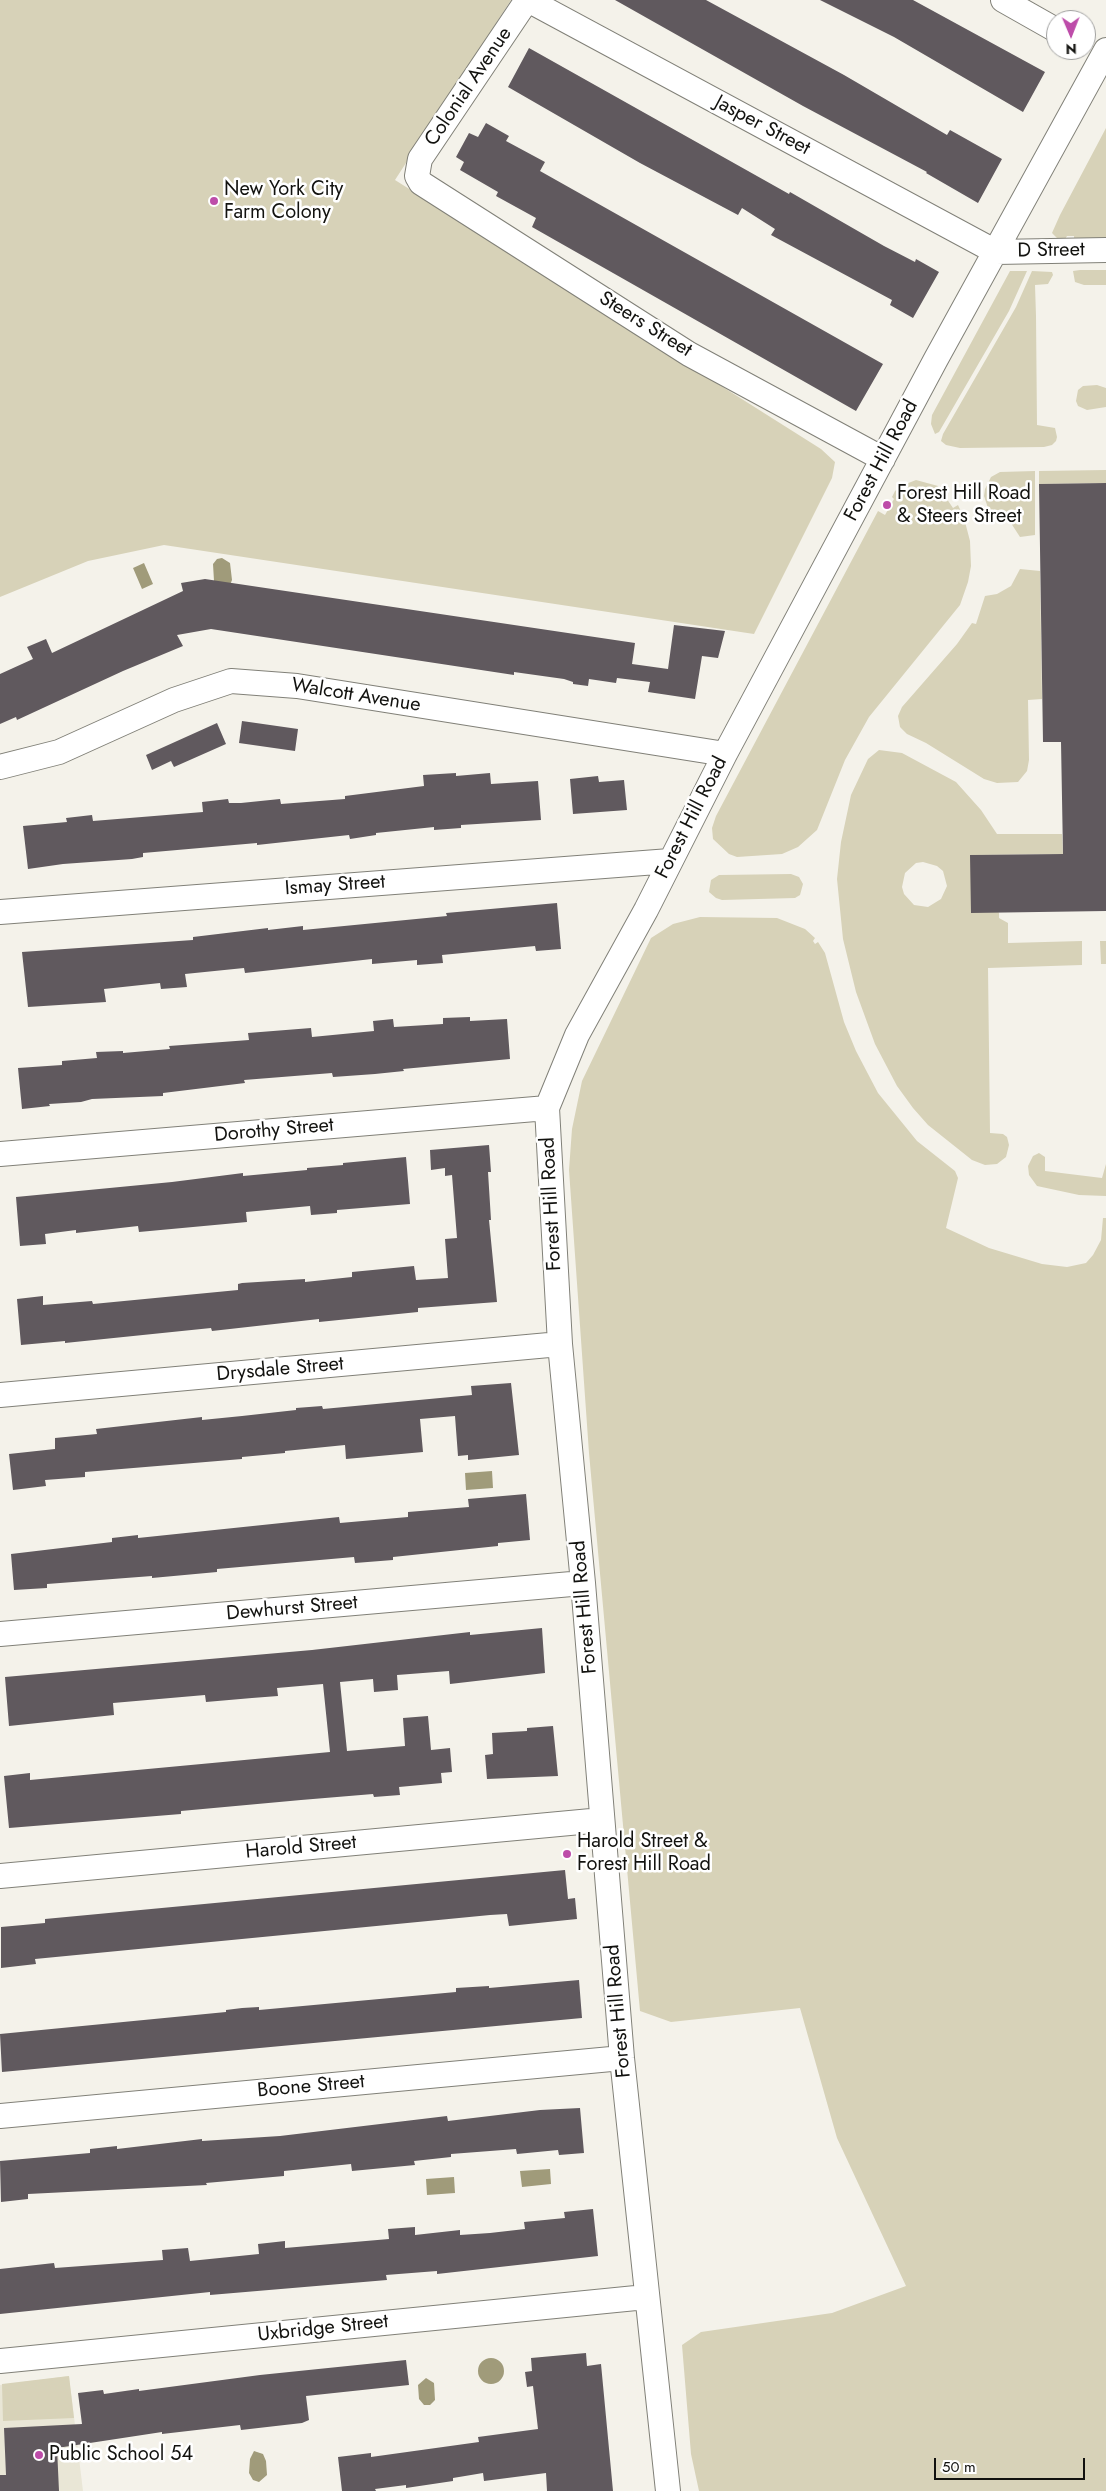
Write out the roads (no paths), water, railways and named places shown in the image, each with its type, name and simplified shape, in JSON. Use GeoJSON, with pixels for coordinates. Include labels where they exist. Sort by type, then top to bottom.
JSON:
{"type":"FeatureCollection","features":[{"type":"Feature","properties":{"kind":"street","name":"Colonial Avenue"},"geometry":{"type":"LineString","coordinates":[[417,176],[420,160],[527,0]]}},
{"type":"Feature","properties":{"kind":"street","name":"Jasper Street"},"geometry":{"type":"LineString","coordinates":[[527,0],[996,252]]}},
{"type":"Feature","properties":{"kind":"street"},"geometry":{"type":"LineString","coordinates":[[1003,0],[1046,24]]}},
{"type":"Feature","properties":{"kind":"street","name":"Forest Hill Road"},"geometry":{"type":"LineString","coordinates":[[668,2491],[622,2058],[584,1583],[560,1344],[547,1108],[577,1036],[883,459],[996,252],[1098,50]]}},
{"type":"Feature","properties":{"kind":"street","name":"Steers Street"},"geometry":{"type":"LineString","coordinates":[[417,176],[428,188],[689,354],[883,459]]}},
{"type":"Feature","properties":{"kind":"street","name":"D Street"},"geometry":{"type":"LineString","coordinates":[[996,252],[1106,250]]}},
{"type":"Feature","properties":{"kind":"street","name":"Walcott Avenue"},"geometry":{"type":"LineString","coordinates":[[0,767],[59,752],[174,700],[231,681],[298,686],[726,754]]}},
{"type":"Feature","properties":{"kind":"street","name":"Ismay Street"},"geometry":{"type":"LineString","coordinates":[[0,912],[670,860]]}},
{"type":"Feature","properties":{"kind":"street","name":"Dorothy Street"},"geometry":{"type":"LineString","coordinates":[[0,1154],[547,1108]]}},
{"type":"Feature","properties":{"kind":"street","name":"Drysdale Street"},"geometry":{"type":"LineString","coordinates":[[0,1395],[560,1344]]}},
{"type":"Feature","properties":{"kind":"street","name":"Dewhurst Street"},"geometry":{"type":"LineString","coordinates":[[0,1634],[584,1583]]}},
{"type":"Feature","properties":{"kind":"street","name":"Harold Street"},"geometry":{"type":"LineString","coordinates":[[0,1876],[602,1820]]}},
{"type":"Feature","properties":{"kind":"street","name":"Boone Street"},"geometry":{"type":"LineString","coordinates":[[0,2116],[622,2058]]}},
{"type":"Feature","properties":{"kind":"street","name":"Uxbridge Street"},"geometry":{"type":"LineString","coordinates":[[0,2361],[646,2297]]}},
{"type":"Feature","properties":{"kind":"place","name":"New York City Farm Colony"},"geometry":{"type":"Point","coordinates":[214,201]}},
{"type":"Feature","properties":{"kind":"place","name":"Forest Hill Road & Steers Street"},"geometry":{"type":"Point","coordinates":[887,505]}},
{"type":"Feature","properties":{"kind":"place","name":"Harold Street & Forest Hill Road"},"geometry":{"type":"Point","coordinates":[567,1854]}},
{"type":"Feature","properties":{"kind":"place","name":"Public School 54"},"geometry":{"type":"Point","coordinates":[39,2455]}}]}
